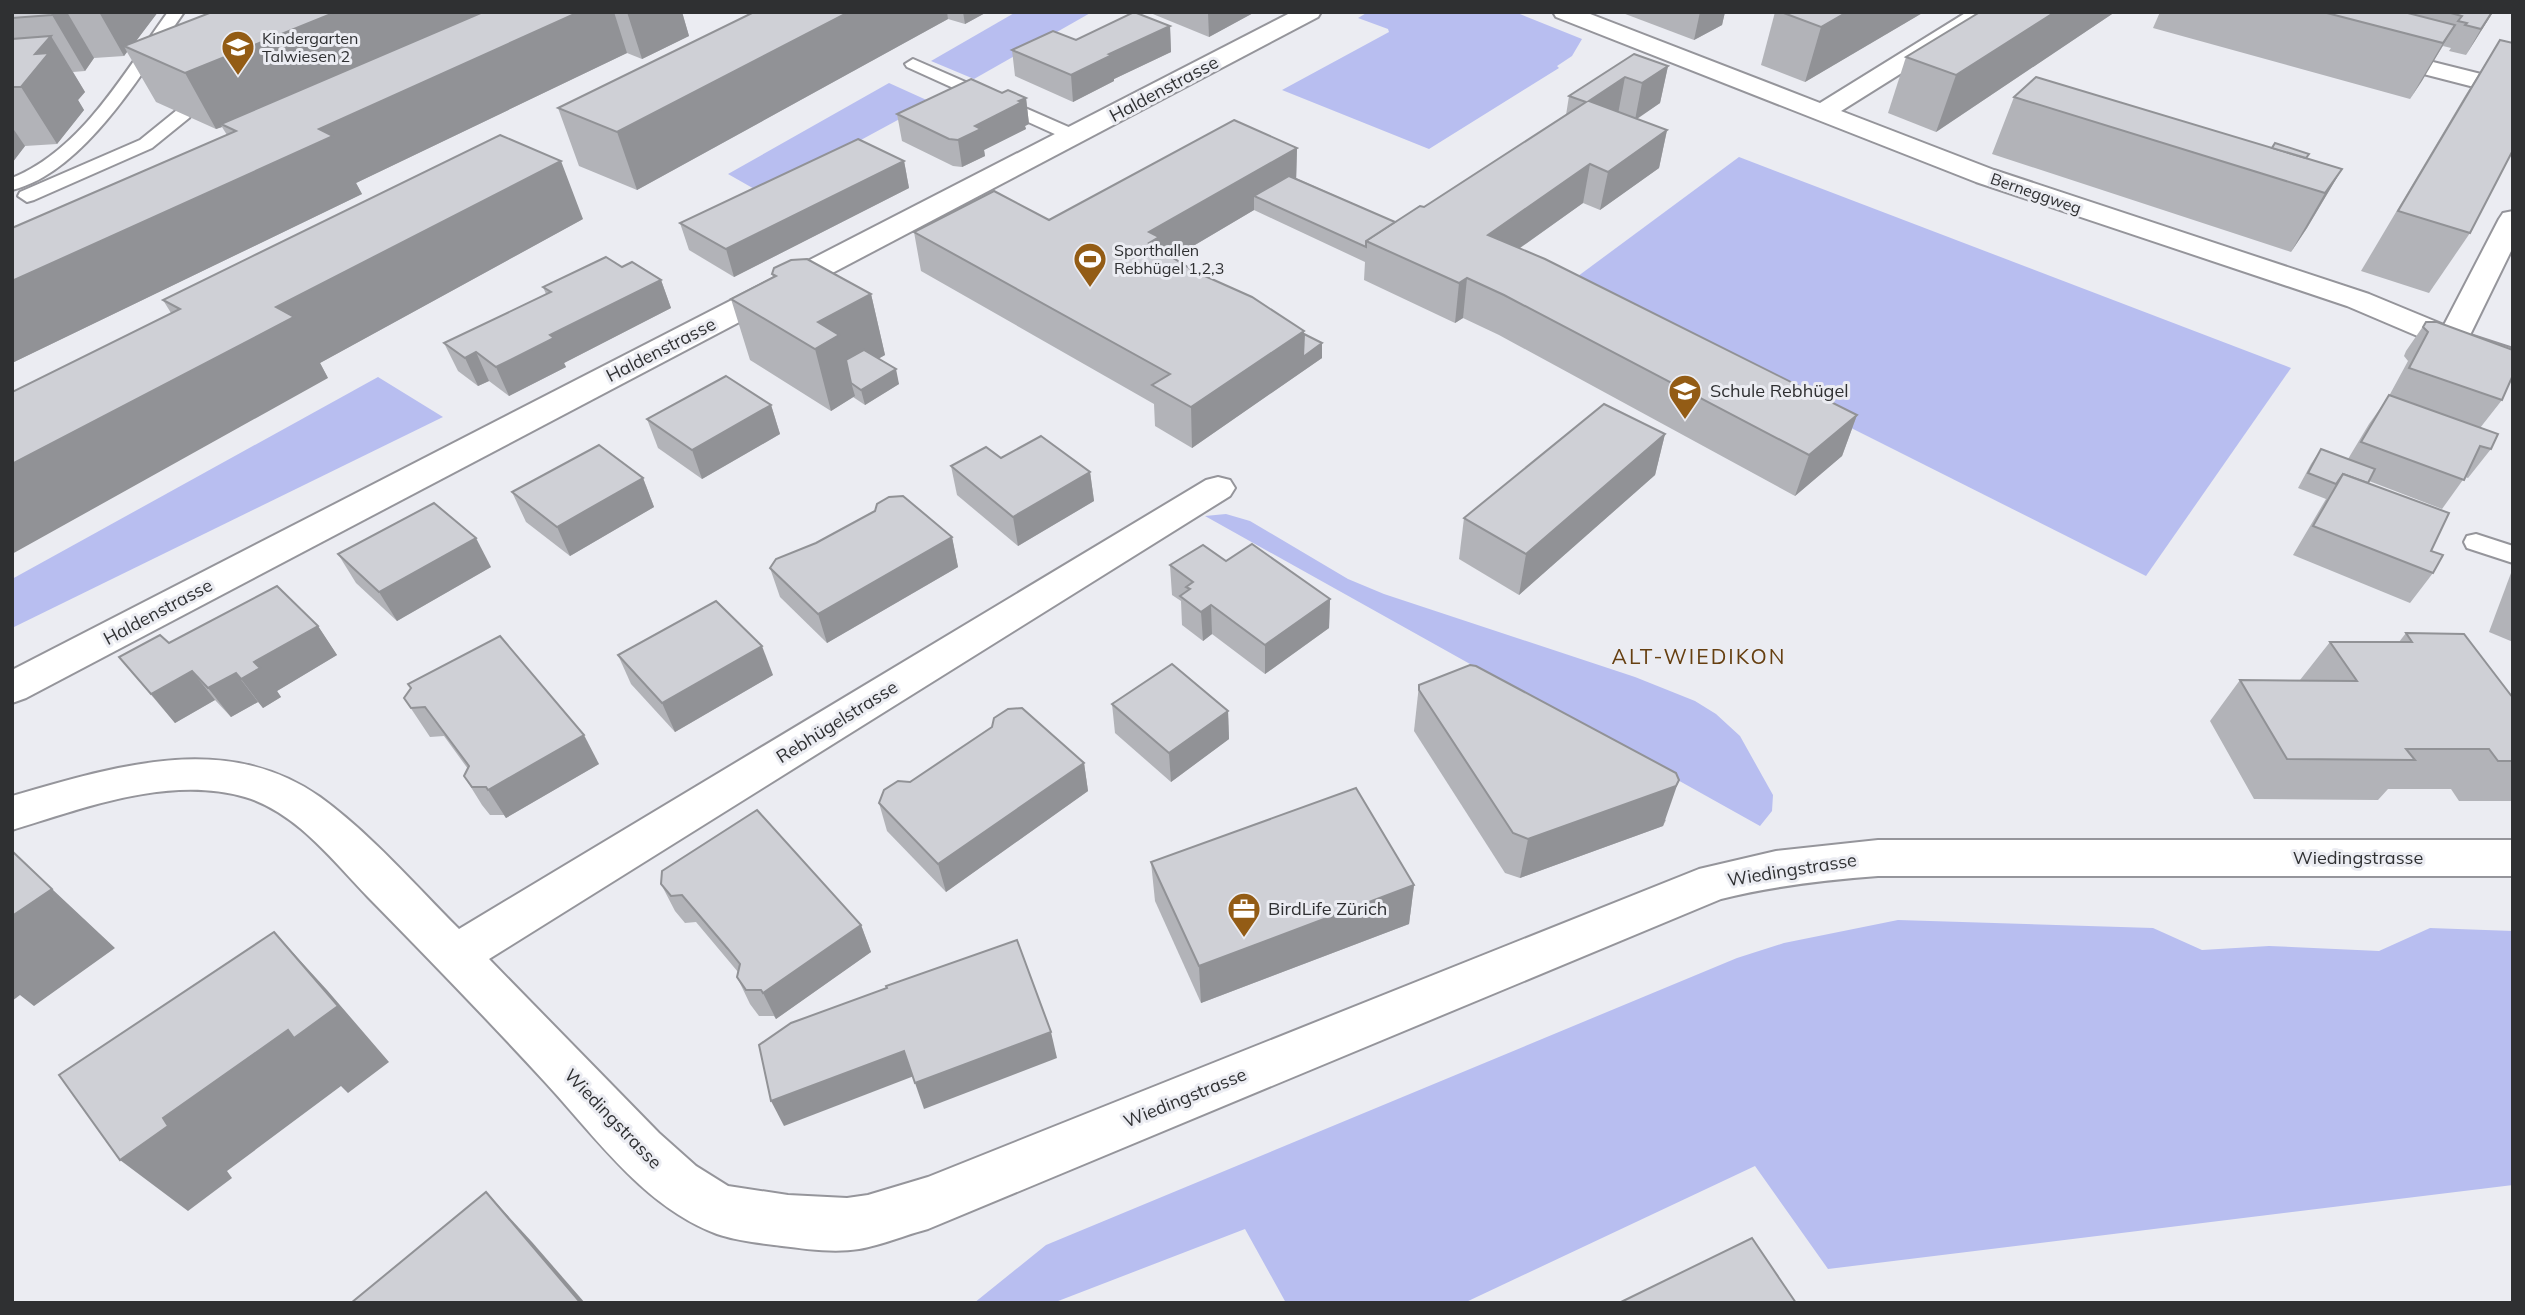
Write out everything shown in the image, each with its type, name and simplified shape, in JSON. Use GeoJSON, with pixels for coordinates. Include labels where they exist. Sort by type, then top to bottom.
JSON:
{"type":"FeatureCollection","features":[{"type":"Feature","properties":{"kind":"street","name":"Haldenstrasse"},"geometry":{"type":"LineString","coordinates":[[12,688],[1310,12]]}},
{"type":"Feature","properties":{"kind":"street","name":"Berneggweg"},"geometry":{"type":"LineString","coordinates":[[1564,12],[1985,176],[2358,300],[2452,339],[2513,359]]}},
{"type":"Feature","properties":{"kind":"street"},"geometry":{"type":"LineString","coordinates":[[1821,113],[1983,12]]}},
{"type":"Feature","properties":{"kind":"street"},"geometry":{"type":"LineString","coordinates":[[2350,48],[2513,89]]}},
{"type":"Feature","properties":{"kind":"street"},"geometry":{"type":"LineString","coordinates":[[2452,339],[2513,219]]}},
{"type":"Feature","properties":{"kind":"street","name":"Rebhügelstrasse"},"geometry":{"type":"LineString","coordinates":[[456,955],[1218,488]]}},
{"type":"Feature","properties":{"kind":"street","name":"Wiedingstrasse"},"geometry":{"type":"LineString","coordinates":[[12,813],[88,791],[150,778],[202,775],[242,779],[283,793],[318,818],[456,955],[663,1172],[718,1209],[778,1220],[856,1223],[928,1203],[1715,882],[1744,874],[1821,862],[1878,858],[2513,858]]}},
{"type":"Feature","properties":{"kind":"lane"},"geometry":{"type":"LineString","coordinates":[[12,185],[39,174],[85,137],[176,12]]}},
{"type":"Feature","properties":{"kind":"lane"},"geometry":{"type":"LineString","coordinates":[[913,64],[1074,136]]}},
{"type":"Feature","properties":{"kind":"lane"},"geometry":{"type":"LineString","coordinates":[[12,202],[146,144],[183,114]]}},
{"type":"Feature","properties":{"kind":"lane"},"geometry":{"type":"LineString","coordinates":[[2476,542],[2513,555]]}},
{"type":"Feature","properties":{"kind":"shaded area"},"geometry":{"type":"Polygon","coordinates":[[[1016,12],[1092,12],[974,79],[931,61],[1016,12]]]}},
{"type":"Feature","properties":{"kind":"shaded area"},"geometry":{"type":"Polygon","coordinates":[[[1368,12],[1515,12],[1582,39],[1572,56],[1557,66],[1559,68],[1429,149],[1282,90],[1389,32],[1388,29],[1358,18],[1368,12]]]}},
{"type":"Feature","properties":{"kind":"shaded area"},"geometry":{"type":"Polygon","coordinates":[[[889,83],[931,102],[859,141],[772,199],[728,174],[889,83]]]}},
{"type":"Feature","properties":{"kind":"shaded area"},"geometry":{"type":"Polygon","coordinates":[[[1739,157],[2291,368],[2146,576],[1566,285],[1739,157]]]}},
{"type":"Feature","properties":{"kind":"shaded area"},"geometry":{"type":"Polygon","coordinates":[[[378,377],[443,417],[12,628],[12,579],[378,377]]]}},
{"type":"Feature","properties":{"kind":"shaded area"},"geometry":{"type":"Polygon","coordinates":[[[1226,514],[1250,521],[1348,579],[1384,594],[1635,677],[1695,701],[1716,714],[1740,736],[1773,795],[1772,811],[1760,826],[1205,516],[1226,514]]]}},
{"type":"Feature","properties":{"kind":"shaded area"},"geometry":{"type":"Polygon","coordinates":[[[1898,920],[2153,928],[2202,950],[2269,946],[2379,951],[2430,928],[2513,931],[2513,1185],[1828,1269],[1755,1166],[1464,1303],[1286,1303],[1245,1229],[1053,1303],[974,1303],[1046,1245],[1737,958],[1784,943],[1898,920]]]}},
{"type":"Feature","properties":{"kind":"building"},"geometry":{"type":"Polygon","coordinates":[[[12,12],[55,12],[52,15],[12,18],[12,12]]]}},
{"type":"Feature","properties":{"kind":"building"},"geometry":{"type":"Polygon","coordinates":[[[212,12],[336,12],[185,73],[124,46],[212,12]]]}},
{"type":"Feature","properties":{"kind":"building"},"geometry":{"type":"Polygon","coordinates":[[[483,12],[579,12],[319,129],[333,136],[12,281],[12,228],[236,131],[221,124],[483,12]]]}},
{"type":"Feature","properties":{"kind":"building"},"geometry":{"type":"Polygon","coordinates":[[[754,12],[849,12],[617,132],[558,108],[754,12]]]}},
{"type":"Feature","properties":{"kind":"building"},"geometry":{"type":"Polygon","coordinates":[[[1134,12],[1170,26],[1071,75],[1012,50],[1053,31],[1076,40],[1134,12]]]}},
{"type":"Feature","properties":{"kind":"building"},"geometry":{"type":"Polygon","coordinates":[[[1781,12],[1847,12],[1821,27],[1781,12]]]}},
{"type":"Feature","properties":{"kind":"building"},"geometry":{"type":"Polygon","coordinates":[[[1980,12],[2055,12],[1956,75],[1906,57],[1980,12]]]}},
{"type":"Feature","properties":{"kind":"building"},"geometry":{"type":"Polygon","coordinates":[[[2323,12],[2404,12],[2455,25],[2443,43],[2323,12]]]}},
{"type":"Feature","properties":{"kind":"building"},"geometry":{"type":"Polygon","coordinates":[[[2447,12],[2492,12],[2481,29],[2465,25],[2467,23],[2458,21],[2462,16],[2447,12]]]}},
{"type":"Feature","properties":{"kind":"building"},"geometry":{"type":"Polygon","coordinates":[[[51,36],[35,54],[49,53],[21,87],[12,87],[12,39],[51,36]]]}},
{"type":"Feature","properties":{"kind":"building"},"geometry":{"type":"Polygon","coordinates":[[[2500,40],[2513,43],[2513,150],[2470,233],[2398,211],[2500,40]]]}},
{"type":"Feature","properties":{"kind":"building"},"geometry":{"type":"Polygon","coordinates":[[[1634,54],[1668,66],[1642,83],[1625,77],[1589,101],[1667,130],[1608,172],[1590,164],[1488,235],[1545,259],[1857,415],[1809,455],[1504,295],[1467,278],[1459,283],[1366,241],[1420,206],[1424,207],[1586,102],[1569,96],[1634,54]]]}},
{"type":"Feature","properties":{"kind":"building"},"geometry":{"type":"Polygon","coordinates":[[[2036,77],[2342,169],[2325,193],[2014,97],[2036,77]]]}},
{"type":"Feature","properties":{"kind":"building"},"geometry":{"type":"Polygon","coordinates":[[[971,79],[1002,93],[1008,90],[1026,98],[975,126],[981,129],[958,140],[949,139],[897,114],[971,79]]]}},
{"type":"Feature","properties":{"kind":"building"},"geometry":{"type":"Polygon","coordinates":[[[1234,120],[1297,148],[1149,232],[1159,237],[1149,243],[1196,272],[1252,297],[1304,331],[1191,407],[1152,385],[1170,374],[914,232],[994,191],[1049,220],[1234,120]]]}},
{"type":"Feature","properties":{"kind":"building"},"geometry":{"type":"Polygon","coordinates":[[[500,135],[561,161],[276,307],[294,317],[12,464],[12,392],[180,309],[163,300],[500,135]]]}},
{"type":"Feature","properties":{"kind":"building"},"geometry":{"type":"Polygon","coordinates":[[[858,139],[904,161],[726,249],[680,223],[858,139]]]}},
{"type":"Feature","properties":{"kind":"building"},"geometry":{"type":"Polygon","coordinates":[[[2275,143],[2309,154],[2306,158],[2272,148],[2275,143]]]}},
{"type":"Feature","properties":{"kind":"building"},"geometry":{"type":"Polygon","coordinates":[[[1289,176],[1395,222],[1366,241],[1366,247],[1254,196],[1289,176]]]}},
{"type":"Feature","properties":{"kind":"building"},"geometry":{"type":"Polygon","coordinates":[[[606,257],[622,267],[632,262],[661,280],[550,335],[554,338],[496,367],[476,352],[465,358],[444,343],[551,292],[543,287],[606,257]]]}},
{"type":"Feature","properties":{"kind":"building"},"geometry":{"type":"Polygon","coordinates":[[[807,259],[871,294],[818,322],[839,335],[815,349],[731,299],[776,276],[772,274],[774,268],[791,260],[807,259]]]}},
{"type":"Feature","properties":{"kind":"building"},"geometry":{"type":"Polygon","coordinates":[[[2426,322],[2437,322],[2513,350],[2513,375],[2502,400],[2409,368],[2428,332],[2423,327],[2426,322]]]}},
{"type":"Feature","properties":{"kind":"building"},"geometry":{"type":"Polygon","coordinates":[[[1304,334],[1322,343],[1303,357],[1304,334]]]}},
{"type":"Feature","properties":{"kind":"building"},"geometry":{"type":"Polygon","coordinates":[[[864,350],[896,369],[861,390],[851,383],[846,360],[864,350]]]}},
{"type":"Feature","properties":{"kind":"building"},"geometry":{"type":"Polygon","coordinates":[[[726,376],[771,405],[692,450],[647,419],[726,376]]]}},
{"type":"Feature","properties":{"kind":"building"},"geometry":{"type":"Polygon","coordinates":[[[2389,395],[2498,434],[2491,449],[2480,446],[2464,480],[2361,442],[2389,395]]]}},
{"type":"Feature","properties":{"kind":"building"},"geometry":{"type":"Polygon","coordinates":[[[1604,404],[1665,434],[1526,554],[1464,518],[1604,404]]]}},
{"type":"Feature","properties":{"kind":"building"},"geometry":{"type":"Polygon","coordinates":[[[1041,436],[1090,472],[1013,517],[951,466],[986,447],[1001,458],[1041,436]]]}},
{"type":"Feature","properties":{"kind":"building"},"geometry":{"type":"Polygon","coordinates":[[[599,445],[643,478],[557,527],[512,492],[599,445]]]}},
{"type":"Feature","properties":{"kind":"building"},"geometry":{"type":"Polygon","coordinates":[[[2321,449],[2375,469],[2368,483],[2343,474],[2336,484],[2308,473],[2321,449]]]}},
{"type":"Feature","properties":{"kind":"building"},"geometry":{"type":"Polygon","coordinates":[[[2343,474],[2449,513],[2431,551],[2443,555],[2433,573],[2313,526],[2343,474]]]}},
{"type":"Feature","properties":{"kind":"building"},"geometry":{"type":"Polygon","coordinates":[[[903,496],[952,537],[818,614],[770,568],[776,559],[816,543],[875,511],[877,504],[889,497],[903,496]]]}},
{"type":"Feature","properties":{"kind":"building"},"geometry":{"type":"Polygon","coordinates":[[[434,503],[476,538],[379,592],[338,554],[434,503]]]}},
{"type":"Feature","properties":{"kind":"building"},"geometry":{"type":"Polygon","coordinates":[[[1252,544],[1330,599],[1265,645],[1211,605],[1201,612],[1180,596],[1190,589],[1186,587],[1193,582],[1170,565],[1203,545],[1226,561],[1252,544]]]}},
{"type":"Feature","properties":{"kind":"building"},"geometry":{"type":"Polygon","coordinates":[[[277,586],[318,626],[254,662],[260,668],[241,679],[236,673],[208,688],[192,671],[151,694],[119,657],[160,635],[169,643],[277,586]]]}},
{"type":"Feature","properties":{"kind":"building"},"geometry":{"type":"Polygon","coordinates":[[[716,601],[762,646],[662,703],[618,655],[716,601]]]}},
{"type":"Feature","properties":{"kind":"building"},"geometry":{"type":"Polygon","coordinates":[[[2406,633],[2464,634],[2513,698],[2513,761],[2498,761],[2489,749],[2406,749],[2415,760],[2287,759],[2240,680],[2357,681],[2330,642],[2412,642],[2406,633]]]}},
{"type":"Feature","properties":{"kind":"building"},"geometry":{"type":"Polygon","coordinates":[[[500,636],[584,735],[488,790],[486,787],[472,787],[464,776],[469,766],[425,707],[411,708],[404,698],[411,688],[408,684],[500,636]]]}},
{"type":"Feature","properties":{"kind":"building"},"geometry":{"type":"Polygon","coordinates":[[[1172,664],[1228,711],[1169,753],[1112,704],[1172,664]]]}},
{"type":"Feature","properties":{"kind":"building"},"geometry":{"type":"Polygon","coordinates":[[[1470,665],[1676,773],[1679,780],[1676,786],[1528,839],[1513,833],[1419,690],[1419,685],[1470,665]]]}},
{"type":"Feature","properties":{"kind":"building"},"geometry":{"type":"Polygon","coordinates":[[[1022,708],[1084,763],[938,864],[879,803],[884,790],[898,781],[910,782],[992,727],[994,718],[1008,709],[1022,708]]]}},
{"type":"Feature","properties":{"kind":"building"},"geometry":{"type":"Polygon","coordinates":[[[1356,788],[1414,885],[1199,966],[1151,862],[1356,788]]]}},
{"type":"Feature","properties":{"kind":"building"},"geometry":{"type":"Polygon","coordinates":[[[757,810],[861,925],[763,993],[761,990],[746,990],[737,977],[740,964],[728,949],[682,895],[671,896],[661,884],[662,871],[757,810]]]}},
{"type":"Feature","properties":{"kind":"building"},"geometry":{"type":"Polygon","coordinates":[[[12,851],[52,889],[12,916],[12,851]]]}},
{"type":"Feature","properties":{"kind":"building"},"geometry":{"type":"Polygon","coordinates":[[[274,932],[338,1006],[294,1038],[288,1030],[163,1118],[168,1126],[120,1160],[59,1075],[274,932]]]}},
{"type":"Feature","properties":{"kind":"building"},"geometry":{"type":"Polygon","coordinates":[[[1017,940],[1051,1032],[915,1083],[904,1051],[771,1101],[759,1045],[791,1023],[1017,940]]]}},
{"type":"Feature","properties":{"kind":"building"},"geometry":{"type":"Polygon","coordinates":[[[486,1192],[579,1301],[577,1303],[351,1303],[486,1192]]]}},
{"type":"Feature","properties":{"kind":"building"},"geometry":{"type":"Polygon","coordinates":[[[1752,1238],[1796,1303],[1619,1303],[1752,1238]]]}},
{"type":"Feature","properties":{"kind":"place","name":"Kindergarten Talwiesen 2"},"geometry":{"type":"Point","coordinates":[238,77]}},
{"type":"Feature","properties":{"kind":"place","name":"Sporthallen Rebhügel 1,2,3"},"geometry":{"type":"Point","coordinates":[1090,289]}},
{"type":"Feature","properties":{"kind":"place","name":"Schule Rebhügel"},"geometry":{"type":"Point","coordinates":[1685,421]}},
{"type":"Feature","properties":{"kind":"place","name":"BirdLife Zürich"},"geometry":{"type":"Point","coordinates":[1244,939]}},
{"type":"Feature","properties":{"kind":"district","name":"ALT-WIEDIKON"},"geometry":{"type":"Point","coordinates":[1699,657]}}]}
